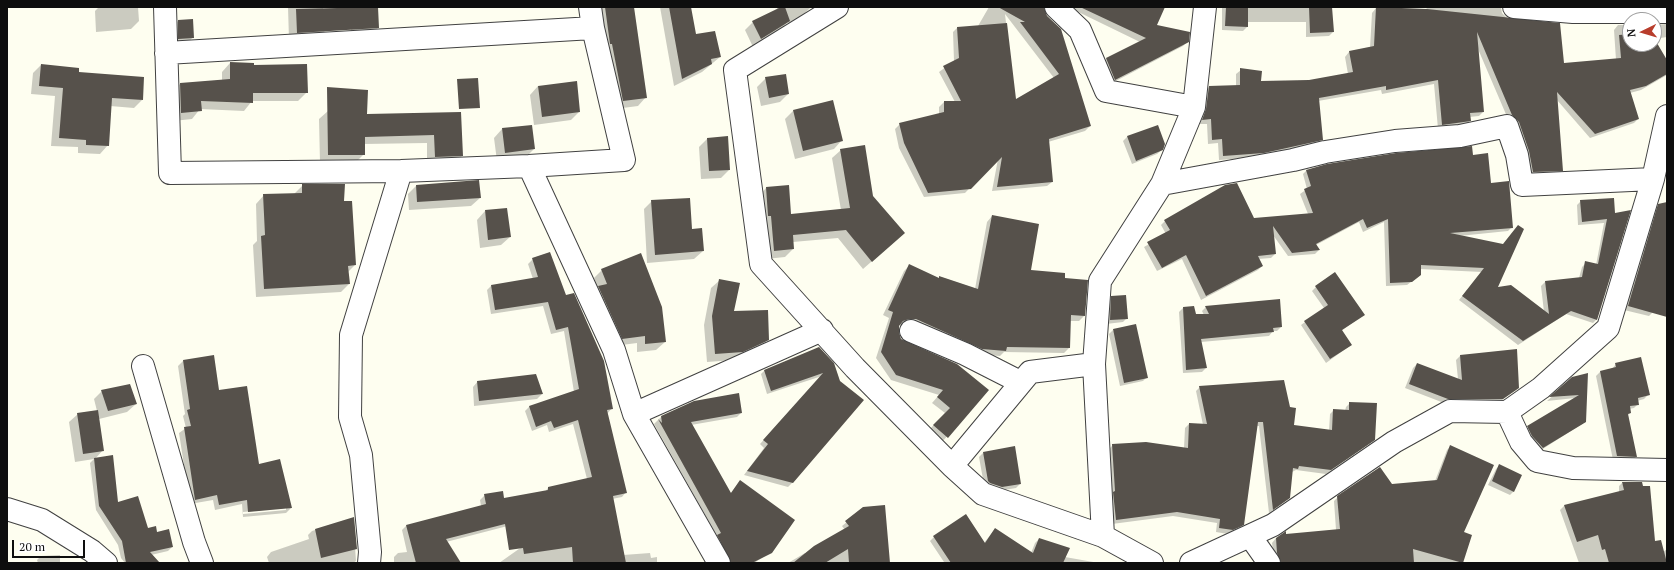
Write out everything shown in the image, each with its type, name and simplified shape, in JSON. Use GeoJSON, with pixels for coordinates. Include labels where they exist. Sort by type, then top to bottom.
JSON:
{"type":"FeatureCollection","features":[{"type":"Feature","properties":{"kind":"street"},"geometry":{"type":"LineString","coordinates":[[165,7],[170,173],[400,171],[529,166],[624,160],[593,28],[590,7]]}},
{"type":"Feature","properties":{"kind":"street"},"geometry":{"type":"LineString","coordinates":[[837,7],[735,70],[761,264],[855,368],[952,466],[983,494],[1103,536],[1152,563]]}},
{"type":"Feature","properties":{"kind":"street"},"geometry":{"type":"LineString","coordinates":[[1056,7],[1080,30],[1106,91],[1194,107]]}},
{"type":"Feature","properties":{"kind":"street"},"geometry":{"type":"LineString","coordinates":[[1103,536],[1094,364],[1100,281],[1162,184],[1194,107],[1205,7]]}},
{"type":"Feature","properties":{"kind":"street"},"geometry":{"type":"LineString","coordinates":[[1514,7],[1573,12],[1667,12]]}},
{"type":"Feature","properties":{"kind":"street"},"geometry":{"type":"LineString","coordinates":[[166,53],[593,28]]}},
{"type":"Feature","properties":{"kind":"street"},"geometry":{"type":"LineString","coordinates":[[1200,561],[1273,525],[1394,442],[1450,411],[1507,412],[1541,388],[1608,328],[1653,179],[1667,116]]}},
{"type":"Feature","properties":{"kind":"street"},"geometry":{"type":"LineString","coordinates":[[1162,184],[1293,160],[1325,152],[1395,141],[1460,136],[1507,126],[1517,155],[1522,186],[1653,179]]}},
{"type":"Feature","properties":{"kind":"street"},"geometry":{"type":"LineString","coordinates":[[529,166],[614,350],[634,414],[719,563]]}},
{"type":"Feature","properties":{"kind":"street"},"geometry":{"type":"LineString","coordinates":[[369,563],[370,552],[361,455],[350,417],[351,335],[400,171]]}},
{"type":"Feature","properties":{"kind":"street"},"geometry":{"type":"LineString","coordinates":[[634,414],[822,330]]}},
{"type":"Feature","properties":{"kind":"street"},"geometry":{"type":"LineString","coordinates":[[911,330],[965,354],[1020,382]]}},
{"type":"Feature","properties":{"kind":"street"},"geometry":{"type":"LineString","coordinates":[[952,466],[1020,382],[1030,372],[1094,364]]}},
{"type":"Feature","properties":{"kind":"street"},"geometry":{"type":"LineString","coordinates":[[144,366],[194,542],[202,563]]}},
{"type":"Feature","properties":{"kind":"street"},"geometry":{"type":"LineString","coordinates":[[1507,412],[1521,442],[1537,461],[1573,468],[1667,470]]}},
{"type":"Feature","properties":{"kind":"street"},"geometry":{"type":"LineString","coordinates":[[7,509],[42,520],[92,551],[106,563]]}},
{"type":"Feature","properties":{"kind":"street"},"geometry":{"type":"LineString","coordinates":[[1250,536],[1269,563]]}},
{"type":"Feature","properties":{"kind":"building"},"geometry":{"type":"Polygon","coordinates":[[[378,7],[379,28],[297,33],[296,9],[378,7]]]}},
{"type":"Feature","properties":{"kind":"building"},"geometry":{"type":"Polygon","coordinates":[[[605,7],[634,7],[647,98],[623,101],[612,44],[610,44],[605,7]]]}},
{"type":"Feature","properties":{"kind":"building"},"geometry":{"type":"Polygon","coordinates":[[[669,7],[691,7],[696,34],[715,31],[721,57],[711,59],[712,64],[682,79],[669,7]]]}},
{"type":"Feature","properties":{"kind":"building"},"geometry":{"type":"Polygon","coordinates":[[[781,7],[785,7],[790,21],[761,39],[752,21],[781,7]]]}},
{"type":"Feature","properties":{"kind":"building"},"geometry":{"type":"Polygon","coordinates":[[[998,7],[1044,7],[1047,16],[1061,29],[1091,126],[1049,139],[1053,182],[997,187],[1002,157],[971,189],[928,193],[904,143],[899,123],[944,112],[944,101],[961,101],[943,66],[959,58],[957,27],[1007,23],[1016,99],[1059,74],[1020,22],[1025,22],[998,7]]]}},
{"type":"Feature","properties":{"kind":"building"},"geometry":{"type":"Polygon","coordinates":[[[1080,7],[1165,7],[1157,25],[1190,32],[1189,42],[1115,80],[1106,58],[1146,38],[1080,7]]]}},
{"type":"Feature","properties":{"kind":"building"},"geometry":{"type":"Polygon","coordinates":[[[1226,7],[1248,7],[1248,27],[1225,26],[1226,7]]]}},
{"type":"Feature","properties":{"kind":"building"},"geometry":{"type":"Polygon","coordinates":[[[1309,7],[1332,7],[1334,32],[1310,33],[1309,7]]]}},
{"type":"Feature","properties":{"kind":"building"},"geometry":{"type":"Polygon","coordinates":[[[1376,7],[1427,9],[1560,23],[1564,63],[1621,58],[1619,35],[1622,35],[1622,52],[1662,52],[1667,60],[1667,74],[1646,86],[1630,90],[1639,119],[1595,134],[1557,92],[1563,171],[1533,172],[1529,151],[1519,122],[1512,115],[1477,32],[1484,112],[1470,113],[1471,121],[1442,125],[1438,80],[1386,90],[1386,86],[1319,98],[1323,140],[1264,153],[1223,156],[1222,139],[1212,140],[1211,119],[1202,120],[1206,109],[1209,86],[1240,85],[1240,68],[1262,71],[1261,81],[1309,80],[1353,72],[1349,51],[1374,46],[1376,7]]]}},
{"type":"Feature","properties":{"kind":"building"},"geometry":{"type":"Polygon","coordinates":[[[193,19],[194,38],[178,39],[178,20],[193,19]]]}},
{"type":"Feature","properties":{"kind":"building"},"geometry":{"type":"Polygon","coordinates":[[[230,62],[254,63],[254,65],[307,64],[308,93],[253,93],[253,103],[201,101],[202,111],[181,113],[180,83],[230,79],[230,62]]]}},
{"type":"Feature","properties":{"kind":"building"},"geometry":{"type":"Polygon","coordinates":[[[41,64],[79,68],[79,72],[144,77],[143,100],[112,98],[109,146],[86,145],[86,140],[59,138],[63,88],[39,86],[41,64]]]}},
{"type":"Feature","properties":{"kind":"building"},"geometry":{"type":"Polygon","coordinates":[[[786,74],[789,94],[769,98],[765,77],[786,74]]]}},
{"type":"Feature","properties":{"kind":"building"},"geometry":{"type":"Polygon","coordinates":[[[478,78],[480,108],[459,109],[457,79],[478,78]]]}},
{"type":"Feature","properties":{"kind":"building"},"geometry":{"type":"Polygon","coordinates":[[[577,81],[580,112],[542,117],[538,86],[577,81]]]}},
{"type":"Feature","properties":{"kind":"building"},"geometry":{"type":"Polygon","coordinates":[[[327,87],[368,90],[367,114],[461,112],[463,156],[435,157],[434,135],[365,137],[365,155],[328,155],[327,87]]]}},
{"type":"Feature","properties":{"kind":"building"},"geometry":{"type":"Polygon","coordinates":[[[833,100],[843,141],[803,151],[793,110],[833,100]]]}},
{"type":"Feature","properties":{"kind":"building"},"geometry":{"type":"Polygon","coordinates":[[[532,125],[535,149],[505,153],[502,128],[532,125]]]}},
{"type":"Feature","properties":{"kind":"building"},"geometry":{"type":"Polygon","coordinates":[[[1158,125],[1165,144],[1163,150],[1136,161],[1127,136],[1158,125]]]}},
{"type":"Feature","properties":{"kind":"building"},"geometry":{"type":"Polygon","coordinates":[[[728,136],[730,170],[709,171],[707,138],[728,136]]]}},
{"type":"Feature","properties":{"kind":"building"},"geometry":{"type":"Polygon","coordinates":[[[865,145],[873,196],[905,233],[872,262],[846,230],[793,235],[794,249],[774,251],[771,216],[768,216],[766,187],[789,185],[791,214],[850,208],[840,149],[865,145]]]}},
{"type":"Feature","properties":{"kind":"building"},"geometry":{"type":"Polygon","coordinates":[[[1472,146],[1473,155],[1488,153],[1491,183],[1509,181],[1513,228],[1450,233],[1503,244],[1518,225],[1524,229],[1498,287],[1511,285],[1549,314],[1545,281],[1582,277],[1585,261],[1598,264],[1607,219],[1582,222],[1580,200],[1614,198],[1615,213],[1631,210],[1597,320],[1571,311],[1523,341],[1462,296],[1484,268],[1421,265],[1421,275],[1412,282],[1390,283],[1388,219],[1367,228],[1363,219],[1316,244],[1320,250],[1292,253],[1273,226],[1276,254],[1258,256],[1263,266],[1206,296],[1186,255],[1162,268],[1147,242],[1170,230],[1164,220],[1225,185],[1237,183],[1254,218],[1313,213],[1304,189],[1311,186],[1306,170],[1327,164],[1396,153],[1472,146]]]}},
{"type":"Feature","properties":{"kind":"building"},"geometry":{"type":"Polygon","coordinates":[[[479,180],[481,198],[417,202],[416,185],[479,180]]]}},
{"type":"Feature","properties":{"kind":"building"},"geometry":{"type":"Polygon","coordinates":[[[302,184],[345,184],[344,201],[352,201],[356,265],[348,266],[350,284],[264,289],[261,236],[265,235],[263,194],[302,193],[302,184]]]}},
{"type":"Feature","properties":{"kind":"building"},"geometry":{"type":"Polygon","coordinates":[[[690,198],[692,229],[702,228],[704,251],[655,255],[651,200],[690,198]]]}},
{"type":"Feature","properties":{"kind":"building"},"geometry":{"type":"Polygon","coordinates":[[[1667,202],[1667,317],[1628,306],[1658,204],[1667,202]]]}},
{"type":"Feature","properties":{"kind":"building"},"geometry":{"type":"Polygon","coordinates":[[[507,208],[511,237],[488,240],[485,210],[507,208]]]}},
{"type":"Feature","properties":{"kind":"building"},"geometry":{"type":"Polygon","coordinates":[[[992,215],[1039,224],[1031,270],[1065,273],[1065,278],[1088,280],[1085,316],[1071,315],[1070,348],[1007,347],[1006,351],[982,349],[916,319],[903,321],[899,326],[901,339],[957,364],[989,390],[948,438],[933,425],[950,408],[937,397],[943,390],[896,375],[881,352],[893,312],[888,310],[909,264],[939,278],[939,276],[978,289],[992,215]]]}},
{"type":"Feature","properties":{"kind":"building"},"geometry":{"type":"Polygon","coordinates":[[[550,252],[566,295],[574,293],[604,361],[613,409],[607,410],[627,493],[613,496],[626,563],[573,563],[572,547],[524,554],[523,548],[509,550],[505,524],[446,539],[461,563],[416,563],[406,525],[486,504],[484,494],[503,491],[504,498],[548,490],[548,487],[592,477],[578,420],[554,428],[551,421],[536,427],[529,406],[579,389],[568,327],[556,330],[548,302],[495,310],[491,285],[538,277],[532,258],[550,252]]]}},
{"type":"Feature","properties":{"kind":"building"},"geometry":{"type":"Polygon","coordinates":[[[641,253],[662,307],[666,342],[645,344],[645,336],[622,339],[598,286],[607,284],[601,269],[641,253]]]}},
{"type":"Feature","properties":{"kind":"building"},"geometry":{"type":"Polygon","coordinates":[[[1335,272],[1365,315],[1342,330],[1352,345],[1330,359],[1304,321],[1328,305],[1315,286],[1335,272]]]}},
{"type":"Feature","properties":{"kind":"building"},"geometry":{"type":"Polygon","coordinates":[[[719,279],[740,283],[734,311],[768,310],[769,340],[743,352],[715,354],[712,316],[719,279]]]}},
{"type":"Feature","properties":{"kind":"building"},"geometry":{"type":"Polygon","coordinates":[[[1126,295],[1128,319],[1110,320],[1111,296],[1126,295]]]}},
{"type":"Feature","properties":{"kind":"building"},"geometry":{"type":"Polygon","coordinates":[[[1280,299],[1282,327],[1273,328],[1274,332],[1201,339],[1207,368],[1186,370],[1183,307],[1194,306],[1196,314],[1209,314],[1205,306],[1280,299]]]}},
{"type":"Feature","properties":{"kind":"building"},"geometry":{"type":"Polygon","coordinates":[[[1136,324],[1148,378],[1124,383],[1113,329],[1136,324]]]}},
{"type":"Feature","properties":{"kind":"building"},"geometry":{"type":"Polygon","coordinates":[[[819,347],[834,363],[840,381],[864,400],[793,483],[747,471],[768,444],[763,440],[823,373],[771,391],[764,370],[819,347]]]}},
{"type":"Feature","properties":{"kind":"building"},"geometry":{"type":"Polygon","coordinates":[[[1517,349],[1519,388],[1503,399],[1448,399],[1409,384],[1417,363],[1462,380],[1460,355],[1517,349]]]}},
{"type":"Feature","properties":{"kind":"building"},"geometry":{"type":"Polygon","coordinates":[[[214,355],[219,390],[247,386],[259,464],[280,459],[292,508],[248,512],[247,500],[219,505],[217,495],[195,500],[184,427],[191,426],[187,410],[190,409],[183,360],[214,355]]]}},
{"type":"Feature","properties":{"kind":"building"},"geometry":{"type":"Polygon","coordinates":[[[1641,357],[1650,395],[1638,398],[1639,405],[1630,406],[1631,413],[1628,414],[1637,457],[1617,456],[1600,371],[1616,367],[1615,363],[1641,357]]]}},
{"type":"Feature","properties":{"kind":"building"},"geometry":{"type":"Polygon","coordinates":[[[1588,373],[1586,422],[1543,448],[1532,436],[1527,426],[1579,395],[1549,397],[1572,377],[1588,373]]]}},
{"type":"Feature","properties":{"kind":"building"},"geometry":{"type":"Polygon","coordinates":[[[536,374],[543,394],[479,401],[477,381],[536,374]]]}},
{"type":"Feature","properties":{"kind":"building"},"geometry":{"type":"Polygon","coordinates":[[[1284,380],[1290,407],[1296,408],[1294,425],[1332,430],[1333,409],[1349,410],[1349,402],[1377,403],[1375,440],[1331,470],[1299,466],[1298,469],[1293,468],[1290,498],[1273,510],[1263,422],[1258,422],[1244,525],[1233,530],[1219,528],[1220,519],[1177,512],[1116,520],[1113,492],[1115,491],[1112,444],[1146,442],[1188,448],[1189,423],[1207,424],[1199,386],[1284,380]]]}},
{"type":"Feature","properties":{"kind":"building"},"geometry":{"type":"Polygon","coordinates":[[[130,384],[137,404],[108,411],[101,390],[130,384]]]}},
{"type":"Feature","properties":{"kind":"building"},"geometry":{"type":"Polygon","coordinates":[[[739,393],[742,413],[691,422],[731,493],[740,480],[795,520],[772,553],[752,563],[731,563],[717,535],[721,533],[658,419],[662,423],[661,416],[694,401],[739,393]]]}},
{"type":"Feature","properties":{"kind":"building"},"geometry":{"type":"Polygon","coordinates":[[[98,410],[104,451],[83,454],[77,413],[98,410]]]}},
{"type":"Feature","properties":{"kind":"building"},"geometry":{"type":"Polygon","coordinates":[[[1450,445],[1494,465],[1464,532],[1472,535],[1463,563],[1413,549],[1414,563],[1281,563],[1277,553],[1276,538],[1286,531],[1286,534],[1340,529],[1337,496],[1380,467],[1392,484],[1437,480],[1450,445]]]}},
{"type":"Feature","properties":{"kind":"building"},"geometry":{"type":"Polygon","coordinates":[[[1015,446],[1021,484],[1002,487],[990,483],[988,481],[983,452],[1015,446]]]}},
{"type":"Feature","properties":{"kind":"building"},"geometry":{"type":"Polygon","coordinates":[[[113,455],[118,502],[138,496],[148,528],[156,526],[157,532],[169,529],[173,547],[150,552],[160,563],[126,563],[122,541],[99,506],[94,458],[113,455]]]}},
{"type":"Feature","properties":{"kind":"building"},"geometry":{"type":"Polygon","coordinates":[[[1499,464],[1522,475],[1514,492],[1492,481],[1499,464]]]}},
{"type":"Feature","properties":{"kind":"building"},"geometry":{"type":"Polygon","coordinates":[[[1622,482],[1642,482],[1643,486],[1650,486],[1655,541],[1661,540],[1667,563],[1609,563],[1605,549],[1602,550],[1598,535],[1577,542],[1564,505],[1624,490],[1622,482]]]}},
{"type":"Feature","properties":{"kind":"building"},"geometry":{"type":"Polygon","coordinates":[[[885,505],[890,563],[849,563],[848,549],[825,563],[793,563],[814,546],[849,526],[845,521],[863,507],[885,505]]]}},
{"type":"Feature","properties":{"kind":"building"},"geometry":{"type":"Polygon","coordinates":[[[966,514],[985,543],[995,528],[1033,553],[1039,538],[1070,548],[1063,563],[951,563],[933,536],[966,514]]]}},
{"type":"Feature","properties":{"kind":"building"},"geometry":{"type":"Polygon","coordinates":[[[354,517],[357,549],[321,558],[315,529],[354,517]]]}}]}
